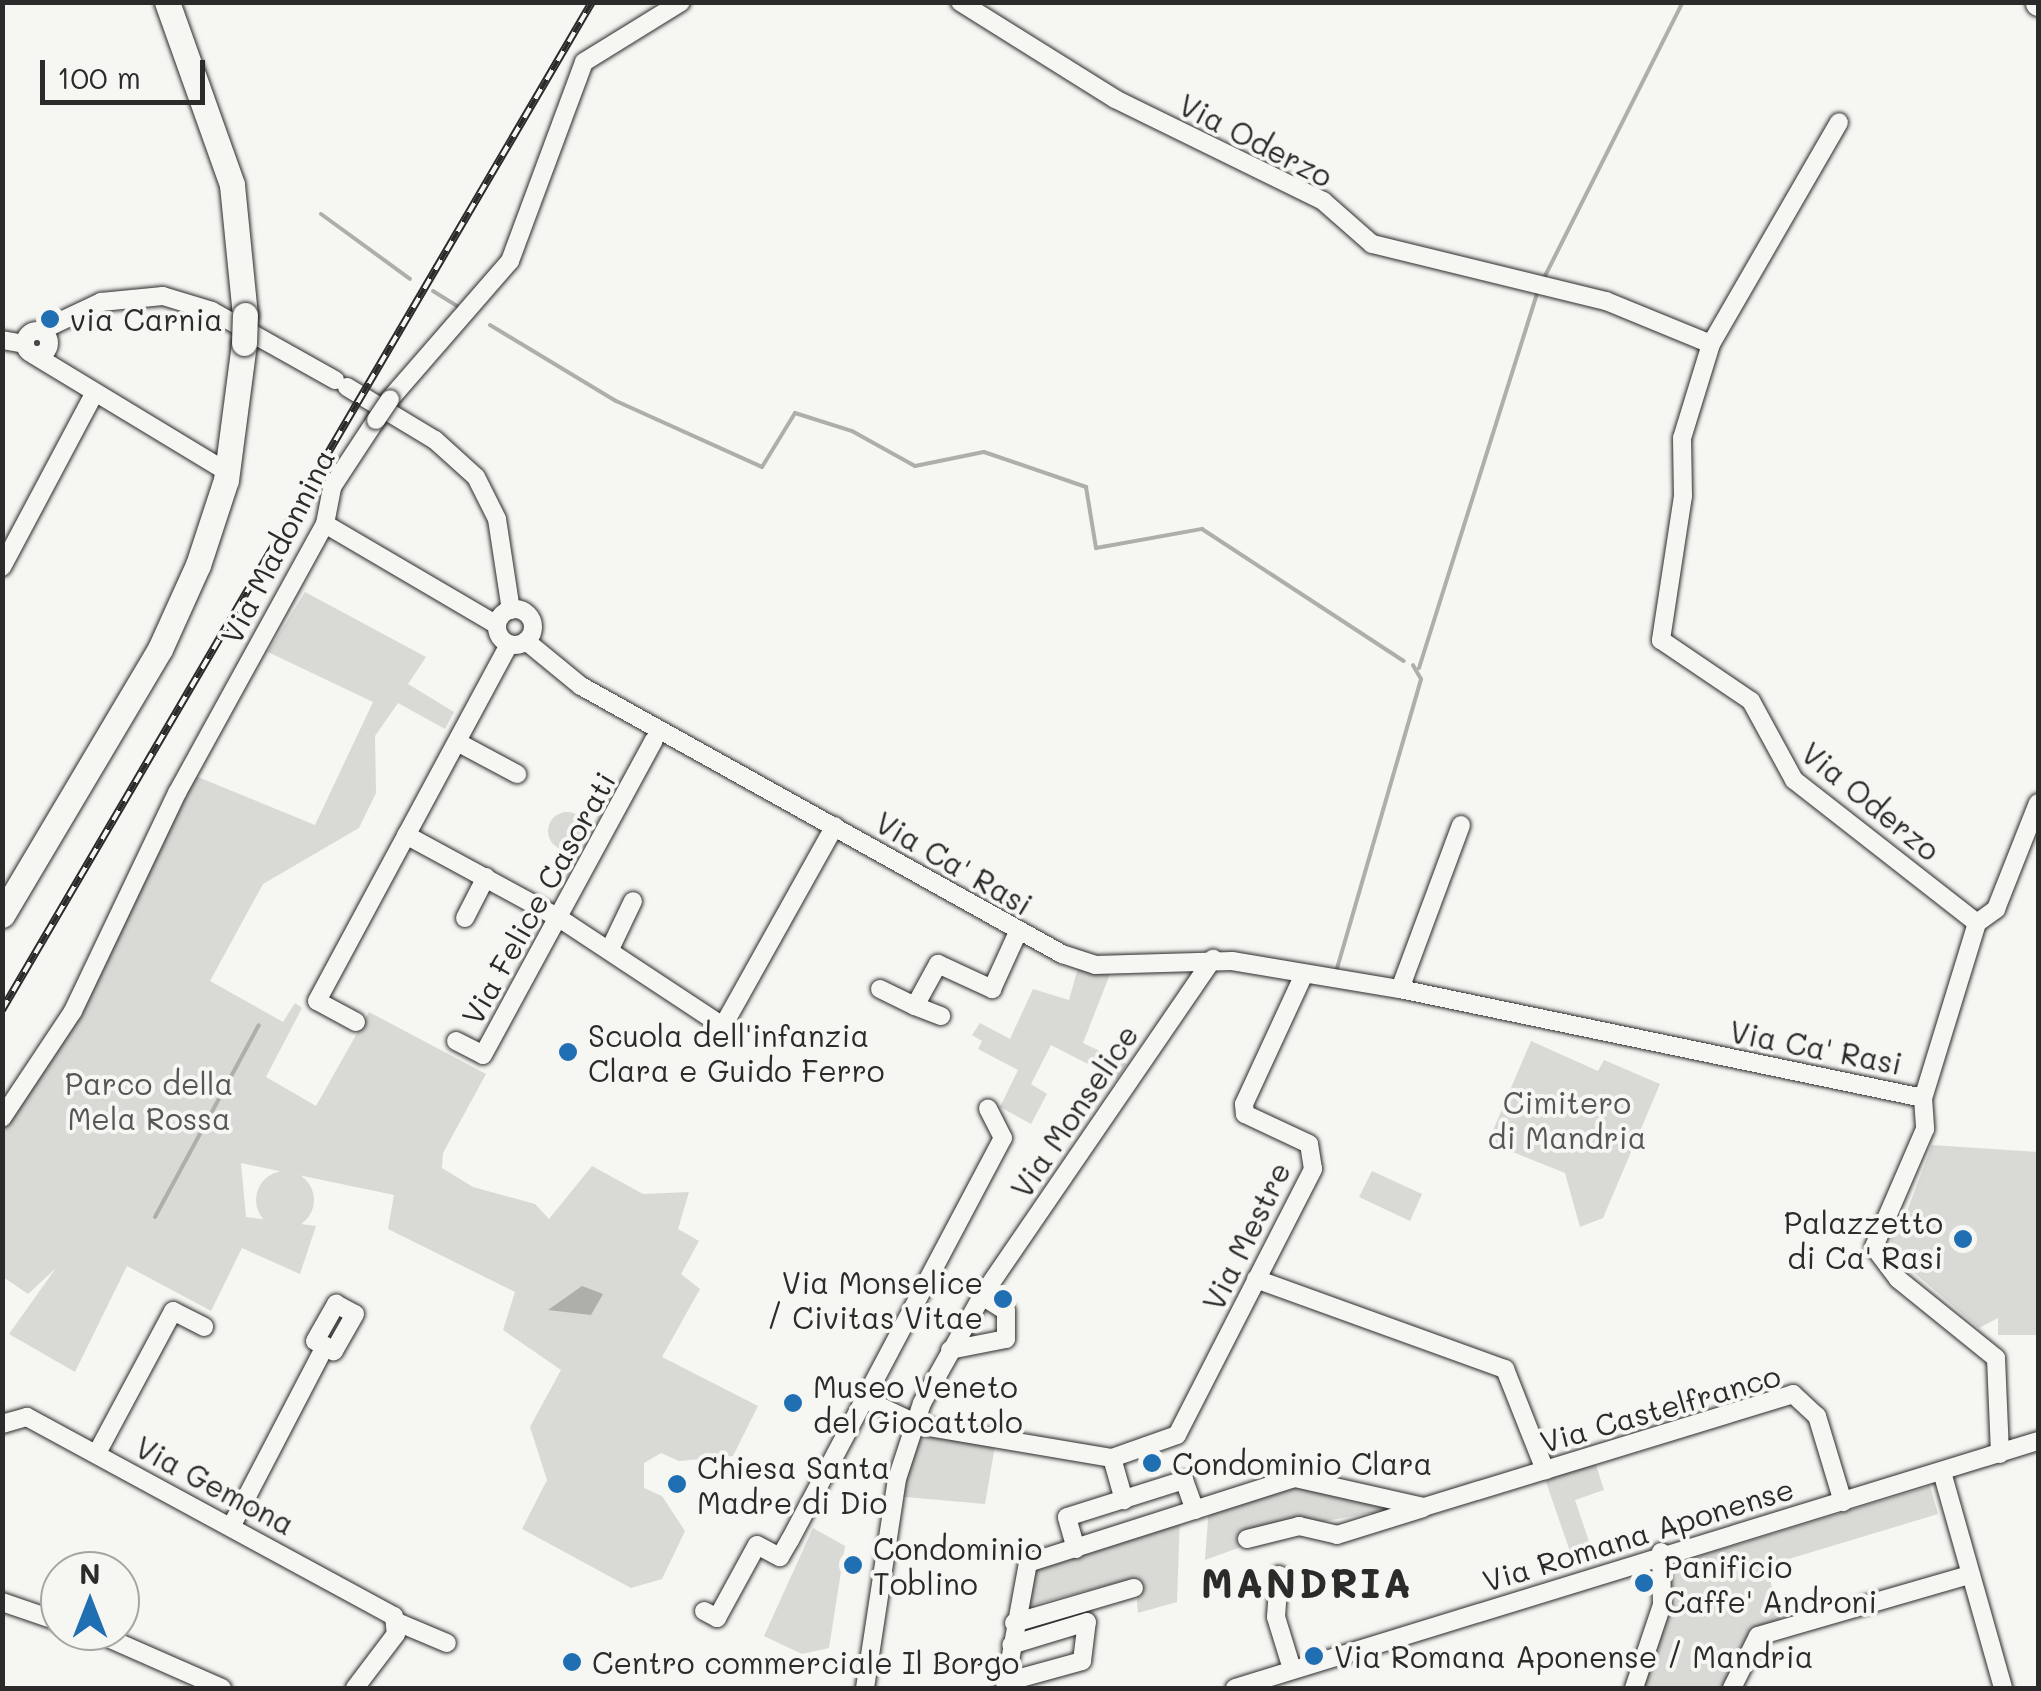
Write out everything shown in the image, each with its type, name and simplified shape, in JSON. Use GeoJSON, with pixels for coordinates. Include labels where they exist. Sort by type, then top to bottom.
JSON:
{"type":"FeatureCollection","features":[{"type":"Feature","properties":{"kind":"highway"},"geometry":{"type":"LineString","coordinates":[[2,916],[160,649],[198,565],[226,480],[244,343],[232,185],[168,2]]}},
{"type":"Feature","properties":{"kind":"street","name":"Via Madonnina"},"geometry":{"type":"LineString","coordinates":[[2,1118],[41,1070],[177,793],[325,524],[332,487],[390,398],[480,303],[510,261],[584,62],[682,2]]}},
{"type":"Feature","properties":{"kind":"street","name":"Via Oderzo"},"geometry":{"type":"LineString","coordinates":[[960,2],[1114,99],[1322,201],[1372,244],[1606,301],[1711,344]]}},
{"type":"Feature","properties":{"kind":"street","name":"Via Oderzo"},"geometry":{"type":"LineString","coordinates":[[1839,122],[1711,344],[1682,438],[1684,496],[1659,618],[1666,651],[1734,685],[1794,780],[1978,923]]}},
{"type":"Feature","properties":{"kind":"street","name":"Via Ca' Rasi"},"geometry":{"type":"LineString","coordinates":[[33,342],[102,302],[178,298],[341,383],[435,440],[476,477],[497,520],[511,610],[530,619],[518,642]]}},
{"type":"Feature","properties":{"kind":"street"},"geometry":{"type":"LineString","coordinates":[[33,342],[94,394],[219,467]]}},
{"type":"Feature","properties":{"kind":"street"},"geometry":{"type":"LineString","coordinates":[[2,567],[94,394]]}},
{"type":"Feature","properties":{"kind":"street","name":"Via Ca' Rasi"},"geometry":{"type":"LineString","coordinates":[[325,524],[497,625],[581,686],[836,826],[1018,932],[1095,965],[1213,959],[1400,988],[1922,1098],[1925,1129],[1874,1248],[1898,1279],[1996,1358],[2000,1454]]}},
{"type":"Feature","properties":{"kind":"street"},"geometry":{"type":"LineString","coordinates":[[497,625],[511,610]]}},
{"type":"Feature","properties":{"kind":"street"},"geometry":{"type":"LineString","coordinates":[[356,1022],[317,1001],[458,743],[518,642]]}},
{"type":"Feature","properties":{"kind":"street","name":"Via Felice Casorati"},"geometry":{"type":"LineString","coordinates":[[456,1041],[483,1055],[654,740]]}},
{"type":"Feature","properties":{"kind":"street"},"geometry":{"type":"LineString","coordinates":[[458,743],[517,774]]}},
{"type":"Feature","properties":{"kind":"street"},"geometry":{"type":"LineString","coordinates":[[1922,1098],[1978,923],[1996,909],[2038,803]]}},
{"type":"Feature","properties":{"kind":"street"},"geometry":{"type":"LineString","coordinates":[[1400,988],[1461,825]]}},
{"type":"Feature","properties":{"kind":"street"},"geometry":{"type":"LineString","coordinates":[[406,836],[610,949],[699,1016],[733,1022],[836,826]]}},
{"type":"Feature","properties":{"kind":"street"},"geometry":{"type":"LineString","coordinates":[[465,918],[486,877]]}},
{"type":"Feature","properties":{"kind":"street"},"geometry":{"type":"LineString","coordinates":[[610,949],[634,901]]}},
{"type":"Feature","properties":{"kind":"street"},"geometry":{"type":"LineString","coordinates":[[915,1006],[938,964],[992,988],[1018,932]]}},
{"type":"Feature","properties":{"kind":"street","name":"Via Monselice"},"geometry":{"type":"LineString","coordinates":[[865,1688],[897,1478],[914,1423],[982,1296],[1213,959]]}},
{"type":"Feature","properties":{"kind":"street","name":"Via Mestre"},"geometry":{"type":"LineString","coordinates":[[864,1399],[914,1423],[1112,1458],[1176,1435],[1313,1169],[1309,1144],[1245,1114],[1244,1104],[1304,974]]}},
{"type":"Feature","properties":{"kind":"street"},"geometry":{"type":"LineString","coordinates":[[880,989],[941,1016]]}},
{"type":"Feature","properties":{"kind":"street"},"geometry":{"type":"LineString","coordinates":[[704,1611],[717,1618],[757,1544],[780,1557],[1003,1138],[988,1110]]}},
{"type":"Feature","properties":{"kind":"street"},"geometry":{"type":"LineString","coordinates":[[1256,1279],[1504,1369],[1545,1470]]}},
{"type":"Feature","properties":{"kind":"street"},"geometry":{"type":"LineString","coordinates":[[950,1350],[1006,1339],[1006,1311],[982,1296]]}},
{"type":"Feature","properties":{"kind":"street"},"geometry":{"type":"LineString","coordinates":[[336,1304],[355,1314],[334,1352],[324,1346],[316,1342],[336,1304]]}},
{"type":"Feature","properties":{"kind":"street"},"geometry":{"type":"LineString","coordinates":[[96,1453],[173,1311],[204,1328]]}},
{"type":"Feature","properties":{"kind":"street"},"geometry":{"type":"LineString","coordinates":[[232,1524],[324,1346]]}},
{"type":"Feature","properties":{"kind":"street","name":"Via Castelfranco"},"geometry":{"type":"LineString","coordinates":[[1247,1539],[1300,1526],[1338,1535],[1794,1394],[1817,1416],[1843,1502]]}},
{"type":"Feature","properties":{"kind":"street","name":"Via Gemona"},"geometry":{"type":"LineString","coordinates":[[2,1424],[27,1417],[232,1524],[397,1622],[447,1644]]}},
{"type":"Feature","properties":{"kind":"street","name":"Via Romana Aponense"},"geometry":{"type":"LineString","coordinates":[[1235,1688],[1661,1552],[1843,1502],[2038,1441]]}},
{"type":"Feature","properties":{"kind":"street"},"geometry":{"type":"LineString","coordinates":[[1112,1458],[1124,1500]]}},
{"type":"Feature","properties":{"kind":"street"},"geometry":{"type":"LineString","coordinates":[[1942,1472],[2003,1688]]}},
{"type":"Feature","properties":{"kind":"street","name":"Via Castelfranco"},"geometry":{"type":"LineString","coordinates":[[1006,1685],[1014,1623],[1028,1563],[1295,1478],[1424,1507]]}},
{"type":"Feature","properties":{"kind":"street"},"geometry":{"type":"LineString","coordinates":[[1076,1549],[1067,1517],[1184,1480],[1195,1510]]}},
{"type":"Feature","properties":{"kind":"street"},"geometry":{"type":"LineString","coordinates":[[1634,1688],[1662,1605],[1661,1552]]}},
{"type":"Feature","properties":{"kind":"street"},"geometry":{"type":"LineString","coordinates":[[1279,1575],[1276,1617],[1292,1670]]}},
{"type":"Feature","properties":{"kind":"street"},"geometry":{"type":"LineString","coordinates":[[1732,1688],[1758,1636],[1970,1575]]}},
{"type":"Feature","properties":{"kind":"street"},"geometry":{"type":"LineString","coordinates":[[1014,1623],[1134,1588]]}},
{"type":"Feature","properties":{"kind":"street"},"geometry":{"type":"LineString","coordinates":[[1006,1685],[1082,1661],[1089,1601]]}},
{"type":"Feature","properties":{"kind":"street"},"geometry":{"type":"LineString","coordinates":[[2,1602],[40,1615]]}},
{"type":"Feature","properties":{"kind":"street"},"geometry":{"type":"LineString","coordinates":[[356,1688],[397,1622]]}},
{"type":"Feature","properties":{"kind":"street"},"geometry":{"type":"LineString","coordinates":[[1011,1644],[1087,1622]]}},
{"type":"Feature","properties":{"kind":"street"},"geometry":{"type":"LineString","coordinates":[[138,1651],[222,1688]]}},
{"type":"Feature","properties":{"kind":"green space","name":"Parco della Mela Rossa"},"geometry":{"type":"Polygon","coordinates":[[[305,592],[426,657],[408,684],[454,712],[445,729],[398,703],[375,736],[376,793],[359,828],[263,884],[210,981],[283,1022],[295,1003],[302,1008],[266,1077],[316,1106],[369,1012],[486,1074],[443,1153],[442,1168],[473,1187],[535,1204],[549,1219],[592,1166],[643,1194],[689,1192],[678,1229],[699,1241],[681,1274],[700,1289],[662,1357],[758,1406],[733,1456],[679,1461],[661,1453],[644,1463],[644,1488],[662,1496],[685,1531],[662,1579],[631,1588],[522,1529],[547,1480],[530,1427],[561,1370],[503,1330],[515,1292],[388,1229],[394,1195],[241,1163],[246,1217],[316,1226],[300,1274],[242,1248],[211,1311],[127,1266],[75,1372],[9,1334],[56,1268],[28,1294],[3,1277],[2,1116],[30,1085],[188,773],[315,825],[373,702],[268,652],[305,592]]]}},
{"type":"Feature","properties":{"kind":"green space"},"geometry":{"type":"Polygon","coordinates":[[[567,812],[580,818],[586,831],[580,844],[567,850],[554,844],[548,831],[554,818],[567,812]]]}},
{"type":"Feature","properties":{"kind":"green space"},"geometry":{"type":"Polygon","coordinates":[[[1078,968],[1110,974],[1083,1043],[1127,1064],[1117,1079],[1051,1045],[1031,1084],[1047,1094],[1031,1124],[1000,1107],[1018,1070],[978,1049],[982,1041],[972,1035],[980,1023],[1010,1039],[1033,989],[1069,1000],[1078,968]]]}},
{"type":"Feature","properties":{"kind":"green space","name":"Cimitero di Mandria"},"geometry":{"type":"Polygon","coordinates":[[[1531,1041],[1598,1071],[1604,1060],[1660,1084],[1603,1218],[1580,1227],[1565,1173],[1488,1142],[1531,1041]]]}},
{"type":"Feature","properties":{"kind":"green space","name":"Palazzetto di Ca' Rasi"},"geometry":{"type":"Polygon","coordinates":[[[1932,1145],[2038,1152],[2038,1335],[1998,1335],[1998,1318],[1979,1328],[1891,1253],[1892,1224],[1903,1222],[1932,1145]]]}},
{"type":"Feature","properties":{"kind":"green space"},"geometry":{"type":"Polygon","coordinates":[[[285,1171],[305,1180],[314,1200],[305,1220],[285,1229],[265,1220],[256,1200],[265,1180],[285,1171]]]}},
{"type":"Feature","properties":{"kind":"green space"},"geometry":{"type":"Polygon","coordinates":[[[1372,1171],[1422,1194],[1410,1221],[1359,1197],[1372,1171]]]}},
{"type":"Feature","properties":{"kind":"green space"},"geometry":{"type":"Polygon","coordinates":[[[914,1423],[996,1440],[985,1504],[894,1496],[914,1423]]]}},
{"type":"Feature","properties":{"kind":"green space"},"geometry":{"type":"Polygon","coordinates":[[[1595,1462],[1604,1490],[1575,1500],[1595,1559],[1575,1566],[1545,1479],[1595,1462]]]}},
{"type":"Feature","properties":{"kind":"green space"},"geometry":{"type":"Polygon","coordinates":[[[1295,1478],[1424,1507],[1373,1523],[1370,1513],[1299,1526],[1205,1560],[1209,1506],[1295,1478]]]}},
{"type":"Feature","properties":{"kind":"green space"},"geometry":{"type":"Polygon","coordinates":[[[1930,1486],[1938,1514],[1766,1566],[1783,1625],[1747,1638],[1727,1688],[1642,1688],[1676,1563],[1930,1486]]]}},
{"type":"Feature","properties":{"kind":"green space"},"geometry":{"type":"Polygon","coordinates":[[[1180,1515],[1177,1602],[1138,1613],[1135,1578],[1016,1609],[1021,1574],[1180,1515]]]}},
{"type":"Feature","properties":{"kind":"green space"},"geometry":{"type":"Polygon","coordinates":[[[813,1528],[845,1546],[829,1648],[802,1654],[764,1636],[813,1528]]]}},
{"type":"Feature","properties":{"kind":"shaded area"},"geometry":{"type":"Polygon","coordinates":[[[582,1286],[603,1294],[591,1315],[548,1310],[582,1286]]]}},
{"type":"Feature","properties":{"kind":"waterway"},"geometry":{"type":"LineString","coordinates":[[1543,280],[1683,2]]}},
{"type":"Feature","properties":{"kind":"waterway"},"geometry":{"type":"LineString","coordinates":[[321,214],[410,279]]}},
{"type":"Feature","properties":{"kind":"waterway"},"geometry":{"type":"LineString","coordinates":[[433,291],[459,307]]}},
{"type":"Feature","properties":{"kind":"waterway"},"geometry":{"type":"LineString","coordinates":[[1419,668],[1537,293]]}},
{"type":"Feature","properties":{"kind":"waterway"},"geometry":{"type":"LineString","coordinates":[[490,325],[616,401],[762,467],[795,413],[852,431],[915,466],[984,452],[1086,487],[1096,548],[1202,529],[1404,661]]}},
{"type":"Feature","properties":{"kind":"waterway"},"geometry":{"type":"LineString","coordinates":[[1336,972],[1421,679],[1413,665]]}},
{"type":"Feature","properties":{"kind":"waterway"},"geometry":{"type":"LineString","coordinates":[[155,1217],[259,1025]]}},
{"type":"Feature","properties":{"kind":"railway"},"geometry":{"type":"LineString","coordinates":[[2,1010],[592,2]]}},
{"type":"Feature","properties":{"kind":"place","name":"via Carnia"},"geometry":{"type":"Point","coordinates":[50,319]}},
{"type":"Feature","properties":{"kind":"place","name":"Scuola dell'infanzia Clara e Guido Ferro"},"geometry":{"type":"Point","coordinates":[568,1052]}},
{"type":"Feature","properties":{"kind":"place","name":"Palazzetto di Ca' Rasi"},"geometry":{"type":"Point","coordinates":[1963,1239]}},
{"type":"Feature","properties":{"kind":"place","name":"Via Monselice / Civitas Vitae"},"geometry":{"type":"Point","coordinates":[1003,1299]}},
{"type":"Feature","properties":{"kind":"place","name":"Museo Veneto del Giocattolo"},"geometry":{"type":"Point","coordinates":[793,1403]}},
{"type":"Feature","properties":{"kind":"place","name":"Condominio Clara"},"geometry":{"type":"Point","coordinates":[1152,1463]}},
{"type":"Feature","properties":{"kind":"place","name":"Chiesa Santa Madre di Dio"},"geometry":{"type":"Point","coordinates":[677,1484]}},
{"type":"Feature","properties":{"kind":"place","name":"Condominio Toblino"},"geometry":{"type":"Point","coordinates":[853,1565]}},
{"type":"Feature","properties":{"kind":"place","name":"Panificio Caffe' Androni"},"geometry":{"type":"Point","coordinates":[1644,1583]}},
{"type":"Feature","properties":{"kind":"place","name":"Via Romana Aponense / Mandria"},"geometry":{"type":"Point","coordinates":[1314,1656]}},
{"type":"Feature","properties":{"kind":"place","name":"Centro commerciale Il Borgo"},"geometry":{"type":"Point","coordinates":[572,1662]}},
{"type":"Feature","properties":{"kind":"district","name":"MANDRIA"},"geometry":{"type":"Point","coordinates":[1307,1582]}}]}
